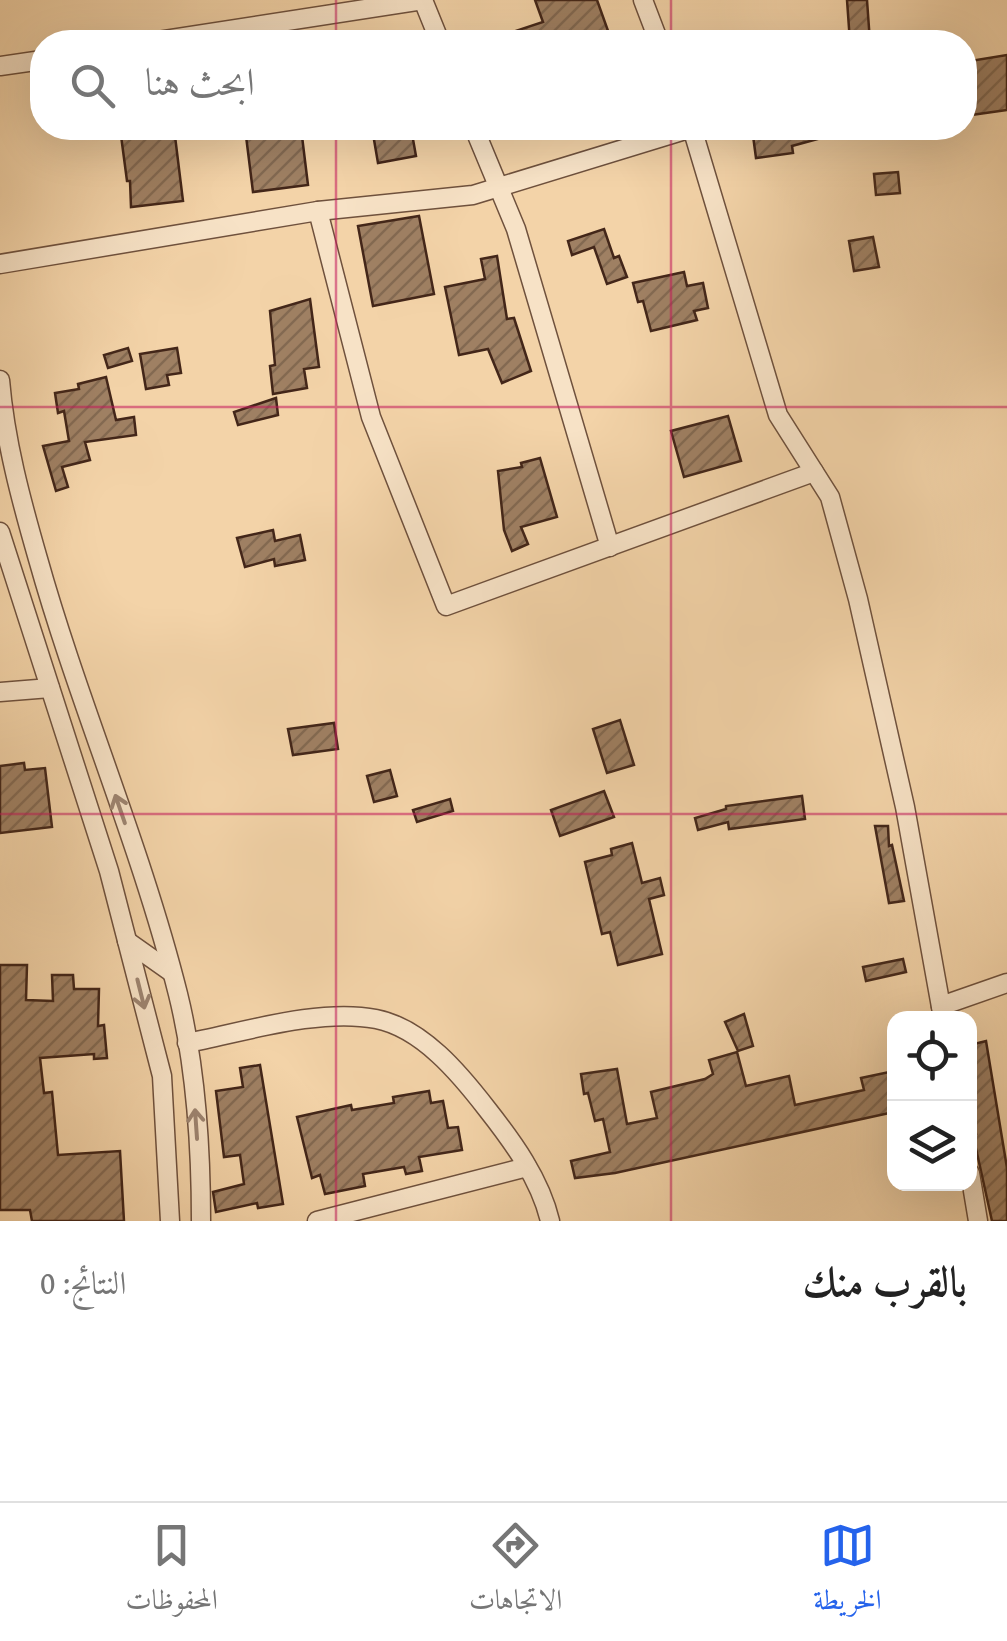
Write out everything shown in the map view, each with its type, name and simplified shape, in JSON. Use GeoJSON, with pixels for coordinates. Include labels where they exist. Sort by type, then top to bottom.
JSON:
{"type":"FeatureCollection","features":[{"type":"Feature","properties":{"kind":"street"},"geometry":{"type":"LineString","coordinates":[[229,30],[423,0],[435,30]]}},
{"type":"Feature","properties":{"kind":"street"},"geometry":{"type":"LineString","coordinates":[[643,0],[654,30]]}},
{"type":"Feature","properties":{"kind":"street"},"geometry":{"type":"LineString","coordinates":[[0,66],[30,62]]}},
{"type":"Feature","properties":{"kind":"street"},"geometry":{"type":"LineString","coordinates":[[479,140],[516,229],[610,546]]}},
{"type":"Feature","properties":{"kind":"street"},"geometry":{"type":"LineString","coordinates":[[0,264],[318,211],[473,194],[653,140]]}},
{"type":"Feature","properties":{"kind":"street"},"geometry":{"type":"LineString","coordinates":[[696,140],[778,415],[830,497],[906,808],[942,1011]]}},
{"type":"Feature","properties":{"kind":"street"},"geometry":{"type":"LineString","coordinates":[[318,211],[371,417],[446,606],[814,472]]}},
{"type":"Feature","properties":{"kind":"street"},"geometry":{"type":"LineString","coordinates":[[0,380],[15,478],[54,618],[138,862],[188,1043],[201,1221]]}},
{"type":"Feature","properties":{"kind":"street"},"geometry":{"type":"LineString","coordinates":[[0,532],[109,871],[162,1076],[170,1221]]}},
{"type":"Feature","properties":{"kind":"street"},"geometry":{"type":"LineString","coordinates":[[0,692],[50,688]]}},
{"type":"Feature","properties":{"kind":"street"},"geometry":{"type":"LineString","coordinates":[[127,941],[171,972]]}},
{"type":"Feature","properties":{"kind":"street"},"geometry":{"type":"LineString","coordinates":[[944,1011],[1007,982]]}},
{"type":"Feature","properties":{"kind":"street"},"geometry":{"type":"LineString","coordinates":[[188,1043],[341,1016],[380,1019],[419,1038],[467,1083],[518,1148],[550,1221]]}},
{"type":"Feature","properties":{"kind":"street"},"geometry":{"type":"LineString","coordinates":[[317,1221],[380,1214],[527,1168]]}},
{"type":"Feature","properties":{"kind":"street"},"geometry":{"type":"LineString","coordinates":[[973,1191],[978,1221]]}},
{"type":"Feature","properties":{"kind":"building"},"geometry":{"type":"Polygon","coordinates":[[[535,0],[597,0],[608,30],[519,30],[543,22],[535,0]]]}},
{"type":"Feature","properties":{"kind":"building"},"geometry":{"type":"Polygon","coordinates":[[[847,0],[867,0],[869,30],[849,30],[847,0]]]}},
{"type":"Feature","properties":{"kind":"building"},"geometry":{"type":"Polygon","coordinates":[[[1007,55],[1007,110],[977,114],[977,60],[1007,55]]]}},
{"type":"Feature","properties":{"kind":"building"},"geometry":{"type":"Polygon","coordinates":[[[122,140],[175,140],[183,201],[131,207],[122,140]]]}},
{"type":"Feature","properties":{"kind":"building"},"geometry":{"type":"Polygon","coordinates":[[[246,140],[302,140],[308,185],[253,192],[246,140]]]}},
{"type":"Feature","properties":{"kind":"building"},"geometry":{"type":"Polygon","coordinates":[[[374,140],[413,140],[416,156],[378,163],[374,140]]]}},
{"type":"Feature","properties":{"kind":"building"},"geometry":{"type":"Polygon","coordinates":[[[754,140],[814,140],[792,146],[793,153],[756,158],[754,140]]]}},
{"type":"Feature","properties":{"kind":"building"},"geometry":{"type":"Polygon","coordinates":[[[898,172],[900,193],[876,195],[874,174],[898,172]]]}},
{"type":"Feature","properties":{"kind":"building"},"geometry":{"type":"Polygon","coordinates":[[[419,216],[434,294],[373,306],[358,226],[419,216]]]}},
{"type":"Feature","properties":{"kind":"building"},"geometry":{"type":"Polygon","coordinates":[[[604,229],[614,258],[619,256],[627,277],[607,284],[594,247],[572,255],[568,241],[604,229]]]}},
{"type":"Feature","properties":{"kind":"building"},"geometry":{"type":"Polygon","coordinates":[[[873,237],[879,267],[854,271],[849,241],[873,237]]]}},
{"type":"Feature","properties":{"kind":"building"},"geometry":{"type":"Polygon","coordinates":[[[497,256],[507,319],[514,318],[531,371],[502,383],[488,349],[459,355],[445,287],[485,279],[481,259],[497,256]]]}},
{"type":"Feature","properties":{"kind":"building"},"geometry":{"type":"Polygon","coordinates":[[[684,272],[687,286],[703,283],[708,308],[694,311],[697,320],[651,331],[643,301],[638,302],[633,283],[684,272]]]}},
{"type":"Feature","properties":{"kind":"building"},"geometry":{"type":"Polygon","coordinates":[[[310,299],[319,367],[304,369],[307,388],[273,394],[270,366],[275,365],[270,311],[310,299]]]}},
{"type":"Feature","properties":{"kind":"building"},"geometry":{"type":"Polygon","coordinates":[[[128,348],[132,361],[108,368],[104,355],[128,348]]]}},
{"type":"Feature","properties":{"kind":"building"},"geometry":{"type":"Polygon","coordinates":[[[177,348],[181,373],[167,375],[169,385],[146,389],[140,354],[177,348]]]}},
{"type":"Feature","properties":{"kind":"building"},"geometry":{"type":"Polygon","coordinates":[[[106,377],[116,420],[134,417],[136,435],[85,442],[90,460],[62,467],[68,487],[56,491],[43,446],[69,441],[64,411],[58,413],[55,393],[79,389],[78,384],[106,377]]]}},
{"type":"Feature","properties":{"kind":"building"},"geometry":{"type":"Polygon","coordinates":[[[276,398],[278,415],[238,425],[234,412],[276,398]]]}},
{"type":"Feature","properties":{"kind":"building"},"geometry":{"type":"Polygon","coordinates":[[[728,416],[741,461],[684,477],[671,431],[728,416]]]}},
{"type":"Feature","properties":{"kind":"building"},"geometry":{"type":"Polygon","coordinates":[[[540,458],[557,517],[521,527],[528,544],[512,551],[504,530],[498,471],[522,467],[521,463],[540,458]]]}},
{"type":"Feature","properties":{"kind":"building"},"geometry":{"type":"Polygon","coordinates":[[[273,530],[275,541],[300,535],[305,560],[275,566],[274,559],[245,567],[237,538],[273,530]]]}},
{"type":"Feature","properties":{"kind":"building"},"geometry":{"type":"Polygon","coordinates":[[[620,720],[634,765],[607,773],[593,729],[620,720]]]}},
{"type":"Feature","properties":{"kind":"building"},"geometry":{"type":"Polygon","coordinates":[[[334,723],[338,749],[293,755],[288,729],[334,723]]]}},
{"type":"Feature","properties":{"kind":"building"},"geometry":{"type":"Polygon","coordinates":[[[24,763],[25,770],[45,768],[52,827],[0,833],[0,766],[24,763]]]}},
{"type":"Feature","properties":{"kind":"building"},"geometry":{"type":"Polygon","coordinates":[[[390,770],[397,796],[374,802],[367,776],[390,770]]]}},
{"type":"Feature","properties":{"kind":"building"},"geometry":{"type":"Polygon","coordinates":[[[604,791],[614,817],[560,836],[551,810],[604,791]]]}},
{"type":"Feature","properties":{"kind":"building"},"geometry":{"type":"Polygon","coordinates":[[[802,796],[805,819],[729,829],[728,822],[698,830],[695,818],[726,806],[802,796]]]}},
{"type":"Feature","properties":{"kind":"building"},"geometry":{"type":"Polygon","coordinates":[[[450,799],[453,811],[417,822],[413,810],[450,799]]]}},
{"type":"Feature","properties":{"kind":"building"},"geometry":{"type":"Polygon","coordinates":[[[875,826],[888,826],[889,846],[892,845],[904,901],[889,903],[875,826]]]}},
{"type":"Feature","properties":{"kind":"building"},"geometry":{"type":"Polygon","coordinates":[[[632,843],[642,883],[660,878],[664,895],[649,899],[662,954],[618,965],[610,932],[602,934],[585,862],[612,855],[611,849],[632,843]]]}},
{"type":"Feature","properties":{"kind":"building"},"geometry":{"type":"Polygon","coordinates":[[[903,959],[906,972],[866,981],[863,967],[903,959]]]}},
{"type":"Feature","properties":{"kind":"building"},"geometry":{"type":"Polygon","coordinates":[[[0,965],[27,965],[26,1000],[53,1001],[52,975],[73,975],[74,989],[99,989],[98,1026],[104,1025],[107,1058],[94,1059],[94,1054],[40,1058],[44,1093],[52,1092],[58,1155],[120,1151],[124,1221],[32,1221],[30,1210],[0,1210],[0,965]]]}},
{"type":"Feature","properties":{"kind":"building"},"geometry":{"type":"Polygon","coordinates":[[[744,1014],[753,1046],[738,1051],[725,1022],[744,1014]]]}},
{"type":"Feature","properties":{"kind":"building"},"geometry":{"type":"Polygon","coordinates":[[[986,1041],[1007,1168],[1007,1221],[992,1221],[977,1153],[977,1043],[986,1041]]]}},
{"type":"Feature","properties":{"kind":"building"},"geometry":{"type":"Polygon","coordinates":[[[737,1052],[746,1086],[789,1076],[795,1105],[864,1090],[861,1078],[887,1072],[887,1114],[615,1173],[575,1178],[571,1161],[610,1152],[603,1119],[595,1121],[581,1074],[617,1069],[627,1124],[657,1118],[651,1092],[705,1079],[713,1074],[709,1060],[737,1052]]]}},
{"type":"Feature","properties":{"kind":"building"},"geometry":{"type":"Polygon","coordinates":[[[260,1065],[283,1204],[258,1208],[257,1203],[216,1212],[213,1192],[244,1184],[240,1155],[224,1157],[216,1091],[243,1087],[240,1068],[260,1065]]]}},
{"type":"Feature","properties":{"kind":"building"},"geometry":{"type":"Polygon","coordinates":[[[429,1091],[431,1103],[443,1101],[448,1128],[458,1127],[462,1150],[419,1157],[422,1171],[406,1174],[404,1167],[363,1174],[365,1186],[325,1194],[320,1175],[312,1178],[297,1117],[351,1105],[352,1110],[394,1103],[393,1097],[429,1091]]]}}]}
